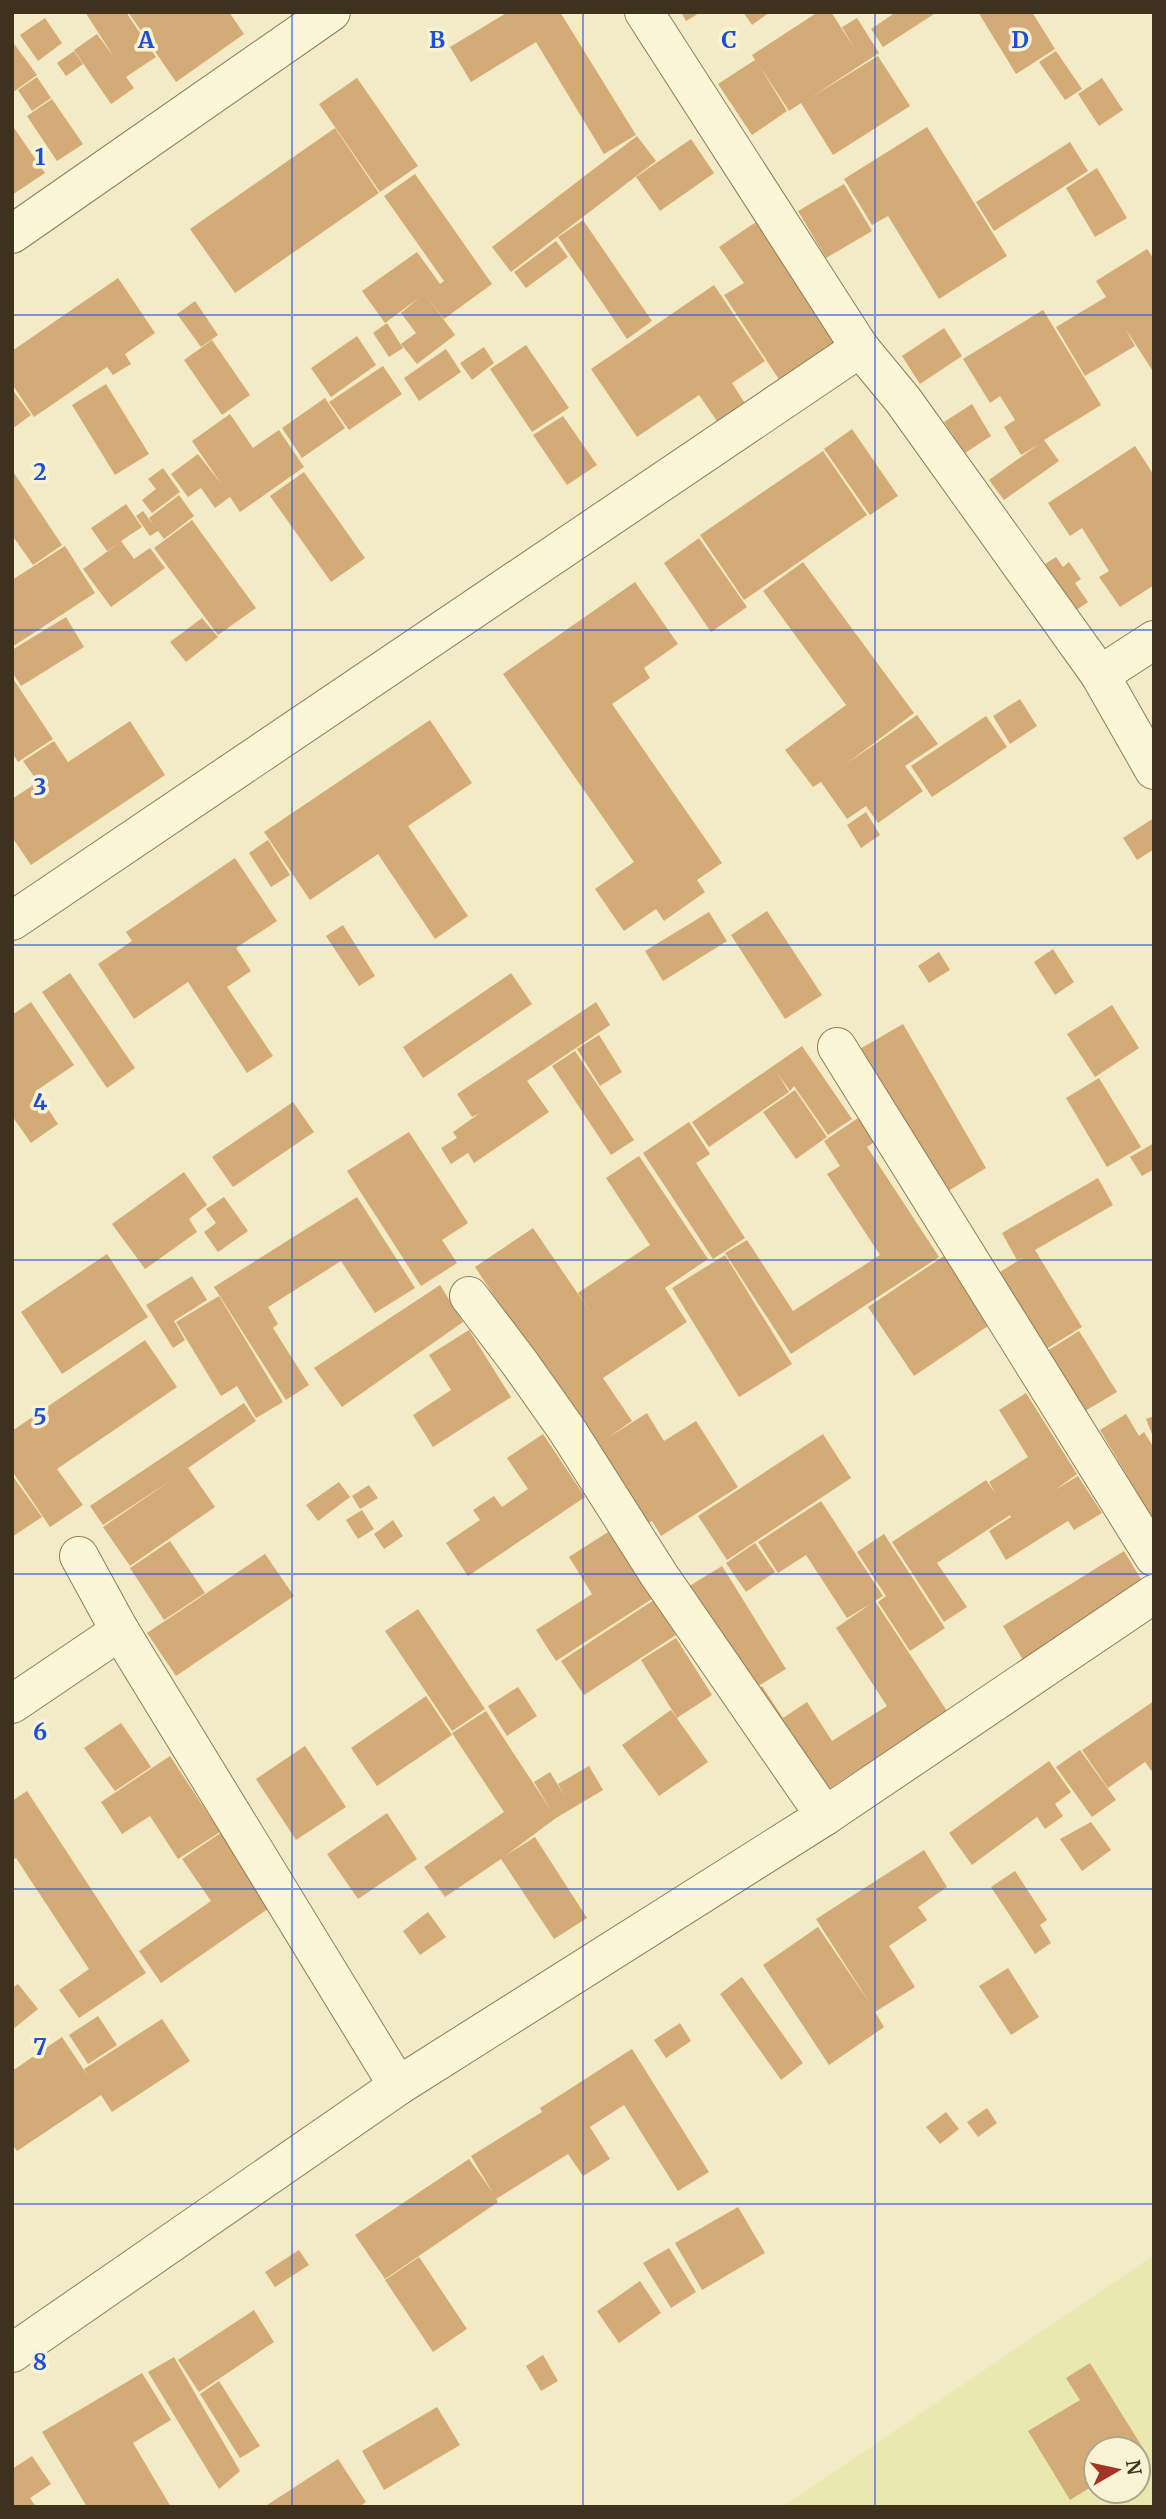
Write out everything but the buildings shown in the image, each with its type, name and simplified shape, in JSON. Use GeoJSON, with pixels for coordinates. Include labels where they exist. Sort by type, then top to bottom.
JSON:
{"type":"FeatureCollection","features":[{"type":"Feature","properties":{"kind":"street"},"geometry":{"type":"LineString","coordinates":[[12,234],[331,12]]}},
{"type":"Feature","properties":{"kind":"street"},"geometry":{"type":"LineString","coordinates":[[644,12],[860,348],[903,400],[1100,675],[1154,770]]}},
{"type":"Feature","properties":{"kind":"street"},"geometry":{"type":"LineString","coordinates":[[12,921],[860,348]]}},
{"type":"Feature","properties":{"kind":"street"},"geometry":{"type":"LineString","coordinates":[[1100,675],[1154,640]]}},
{"type":"Feature","properties":{"kind":"street"},"geometry":{"type":"LineString","coordinates":[[837,1047],[1154,1557]]}},
{"type":"Feature","properties":{"kind":"street"},"geometry":{"type":"LineString","coordinates":[[469,1296],[567,1430],[659,1575],[825,1816]]}},
{"type":"Feature","properties":{"kind":"street"},"geometry":{"type":"LineString","coordinates":[[79,1556],[121,1631],[398,2086]]}},
{"type":"Feature","properties":{"kind":"street"},"geometry":{"type":"LineString","coordinates":[[12,2353],[398,2086],[825,1816],[1154,1594]]}},
{"type":"Feature","properties":{"kind":"street"},"geometry":{"type":"LineString","coordinates":[[12,1704],[121,1631]]}},
{"type":"Feature","properties":{"kind":"green space"},"geometry":{"type":"Polygon","coordinates":[[[1154,2255],[1154,2507],[782,2507],[1154,2255]]]}}]}
